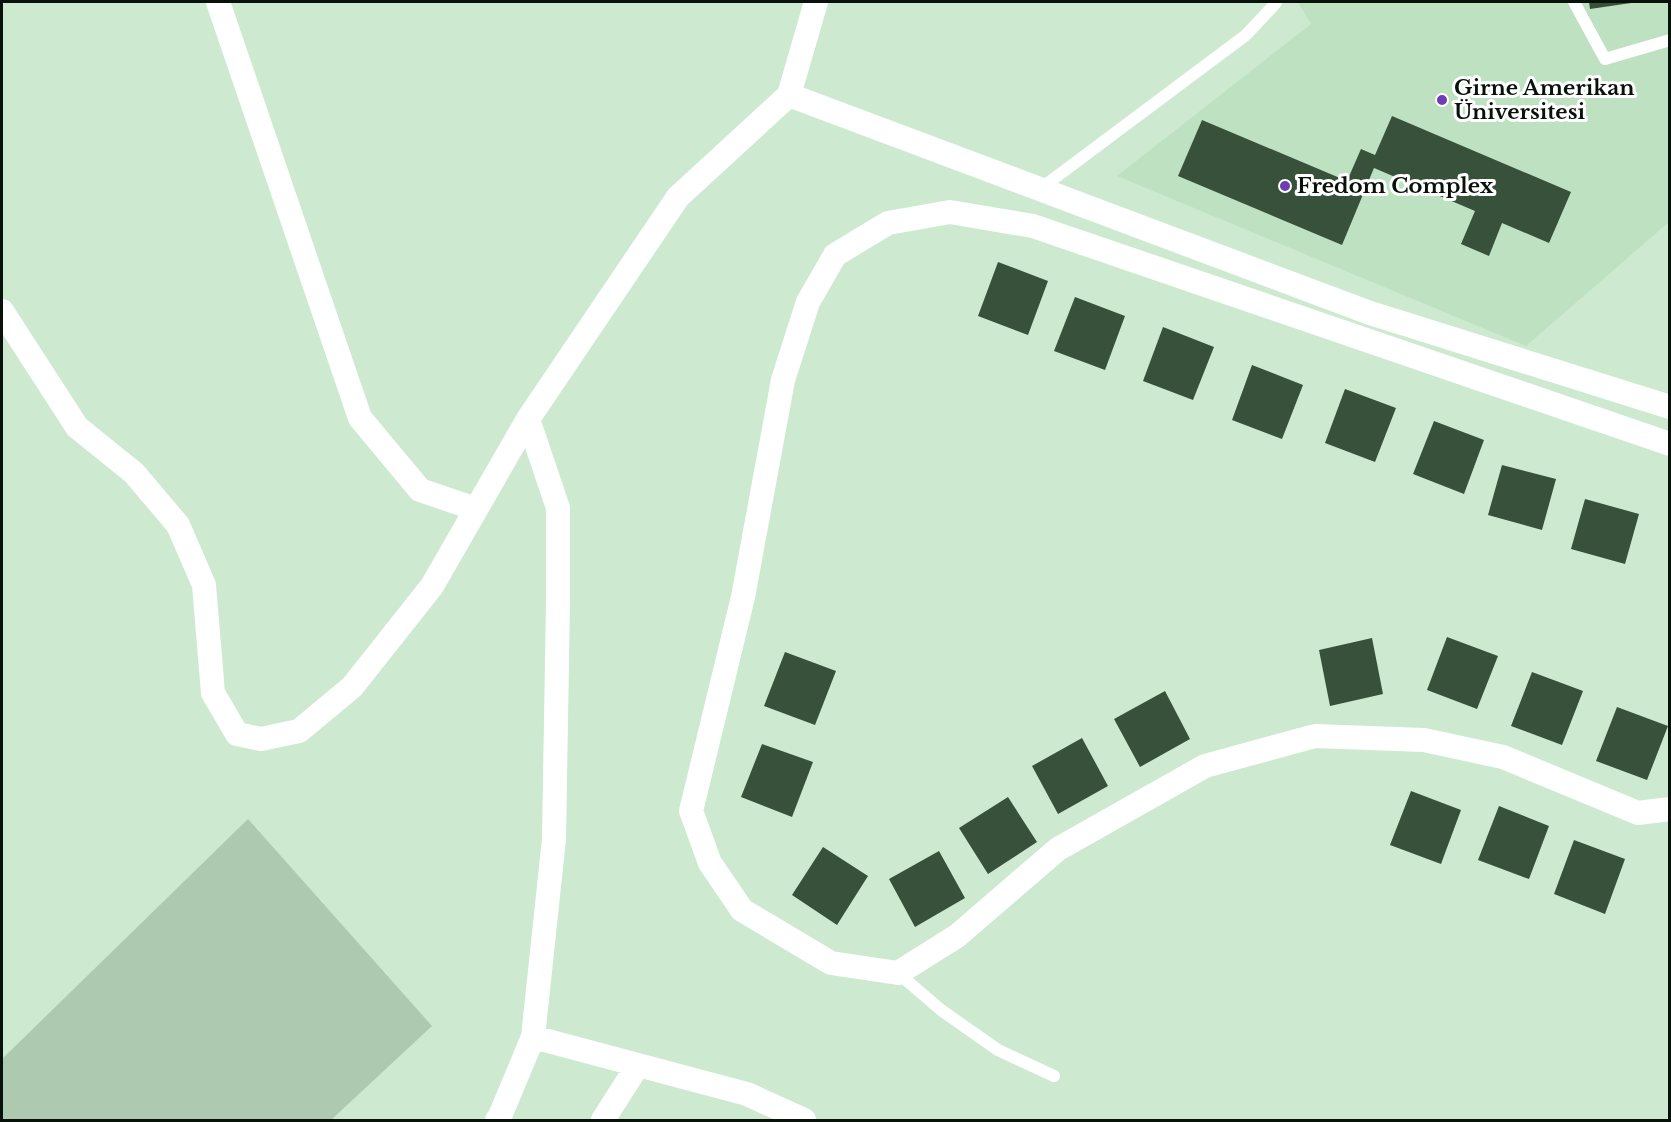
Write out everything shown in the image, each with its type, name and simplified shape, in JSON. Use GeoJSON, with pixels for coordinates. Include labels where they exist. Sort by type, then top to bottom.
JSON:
{"type":"FeatureCollection","features":[{"type":"Feature","properties":{"kind":"street"},"geometry":{"type":"LineString","coordinates":[[218,2],[360,418],[420,490],[476,509]]}},
{"type":"Feature","properties":{"kind":"street"},"geometry":{"type":"LineString","coordinates":[[2,310],[77,427],[134,473],[178,525],[204,585],[213,693],[237,734],[261,739],[299,731],[352,687],[432,586],[528,419],[678,197],[789,95],[816,2]]}},
{"type":"Feature","properties":{"kind":"street"},"geometry":{"type":"LineString","coordinates":[[789,95],[1370,313],[1670,407]]}},
{"type":"Feature","properties":{"kind":"street"},"geometry":{"type":"LineString","coordinates":[[1670,444],[1033,226],[950,212],[888,223],[835,255],[808,302],[783,380],[743,597],[692,811],[710,863],[742,910],[831,963],[898,973],[957,936],[1058,849],[1205,766],[1315,736],[1424,740],[1503,757],[1638,813],[1670,809]]}},
{"type":"Feature","properties":{"kind":"street"},"geometry":{"type":"LineString","coordinates":[[497,1120],[532,1036],[554,839],[558,508],[528,419]]}},
{"type":"Feature","properties":{"kind":"street"},"geometry":{"type":"LineString","coordinates":[[532,1036],[747,1094],[804,1120]]}},
{"type":"Feature","properties":{"kind":"street"},"geometry":{"type":"LineString","coordinates":[[603,1120],[638,1065]]}},
{"type":"Feature","properties":{"kind":"lane"},"geometry":{"type":"LineString","coordinates":[[1040,189],[1246,35],[1276,2]]}},
{"type":"Feature","properties":{"kind":"lane"},"geometry":{"type":"LineString","coordinates":[[1574,2],[1605,59],[1670,40]]}},
{"type":"Feature","properties":{"kind":"lane"},"geometry":{"type":"LineString","coordinates":[[898,973],[941,1010],[998,1050],[1054,1076]]}},
{"type":"Feature","properties":{"kind":"shaded area","name":"Girne Amerikan Üniversitesi"},"geometry":{"type":"Polygon","coordinates":[[[1298,2],[1669,2],[1669,222],[1526,346],[1117,176],[1311,24],[1298,2]]]}},
{"type":"Feature","properties":{"kind":"shaded area"},"geometry":{"type":"Polygon","coordinates":[[[248,819],[432,1026],[331,1120],[2,1120],[2,1059],[248,819]]]}},
{"type":"Feature","properties":{"kind":"building"},"geometry":{"type":"Polygon","coordinates":[[[1589,2],[1630,2],[1631,3],[1590,9],[1589,2]]]}},
{"type":"Feature","properties":{"kind":"building","name":"Fredom Complex"},"geometry":{"type":"Polygon","coordinates":[[[1392,116],[1571,192],[1549,243],[1502,223],[1489,256],[1461,244],[1475,211],[1374,168],[1342,245],[1178,176],[1202,120],[1347,181],[1361,149],[1375,155],[1392,116]]]}},
{"type":"Feature","properties":{"kind":"building"},"geometry":{"type":"Polygon","coordinates":[[[998,262],[1048,281],[1028,335],[978,316],[998,262]]]}},
{"type":"Feature","properties":{"kind":"building"},"geometry":{"type":"Polygon","coordinates":[[[1075,297],[1125,316],[1105,370],[1054,351],[1075,297]]]}},
{"type":"Feature","properties":{"kind":"building"},"geometry":{"type":"Polygon","coordinates":[[[1163,327],[1214,347],[1193,400],[1143,381],[1163,327]]]}},
{"type":"Feature","properties":{"kind":"building"},"geometry":{"type":"Polygon","coordinates":[[[1252,365],[1303,385],[1282,439],[1232,420],[1252,365]]]}},
{"type":"Feature","properties":{"kind":"building"},"geometry":{"type":"Polygon","coordinates":[[[1345,389],[1396,408],[1375,462],[1325,443],[1345,389]]]}},
{"type":"Feature","properties":{"kind":"building"},"geometry":{"type":"Polygon","coordinates":[[[1434,421],[1484,440],[1464,494],[1413,474],[1434,421]]]}},
{"type":"Feature","properties":{"kind":"building"},"geometry":{"type":"Polygon","coordinates":[[[1502,465],[1556,479],[1542,530],[1488,515],[1502,465]]]}},
{"type":"Feature","properties":{"kind":"building"},"geometry":{"type":"Polygon","coordinates":[[[1585,499],[1639,514],[1625,564],[1571,549],[1585,499]]]}},
{"type":"Feature","properties":{"kind":"building"},"geometry":{"type":"Polygon","coordinates":[[[1447,637],[1498,656],[1477,709],[1427,690],[1447,637]]]}},
{"type":"Feature","properties":{"kind":"building"},"geometry":{"type":"Polygon","coordinates":[[[1372,638],[1383,694],[1330,706],[1319,650],[1372,638]]]}},
{"type":"Feature","properties":{"kind":"building"},"geometry":{"type":"Polygon","coordinates":[[[785,652],[836,671],[815,725],[764,706],[785,652]]]}},
{"type":"Feature","properties":{"kind":"building"},"geometry":{"type":"Polygon","coordinates":[[[1532,672],[1583,691],[1562,745],[1511,726],[1532,672]]]}},
{"type":"Feature","properties":{"kind":"building"},"geometry":{"type":"Polygon","coordinates":[[[1165,691],[1190,739],[1140,767],[1114,719],[1165,691]]]}},
{"type":"Feature","properties":{"kind":"building"},"geometry":{"type":"Polygon","coordinates":[[[1617,707],[1668,726],[1647,780],[1596,761],[1617,707]]]}},
{"type":"Feature","properties":{"kind":"building"},"geometry":{"type":"Polygon","coordinates":[[[1082,738],[1108,786],[1058,814],[1032,766],[1082,738]]]}},
{"type":"Feature","properties":{"kind":"building"},"geometry":{"type":"Polygon","coordinates":[[[762,744],[813,762],[792,817],[741,797],[762,744]]]}},
{"type":"Feature","properties":{"kind":"building"},"geometry":{"type":"Polygon","coordinates":[[[1411,791],[1461,810],[1441,864],[1390,845],[1411,791]]]}},
{"type":"Feature","properties":{"kind":"building"},"geometry":{"type":"Polygon","coordinates":[[[1008,797],[1037,842],[988,874],[959,828],[1008,797]]]}},
{"type":"Feature","properties":{"kind":"building"},"geometry":{"type":"Polygon","coordinates":[[[1499,806],[1549,826],[1529,879],[1478,860],[1499,806]]]}},
{"type":"Feature","properties":{"kind":"building"},"geometry":{"type":"Polygon","coordinates":[[[1574,840],[1625,859],[1605,914],[1554,894],[1574,840]]]}},
{"type":"Feature","properties":{"kind":"building"},"geometry":{"type":"Polygon","coordinates":[[[823,847],[868,876],[837,925],[792,895],[823,847]]]}},
{"type":"Feature","properties":{"kind":"building"},"geometry":{"type":"Polygon","coordinates":[[[939,851],[965,898],[915,927],[889,879],[939,851]]]}},
{"type":"Feature","properties":{"kind":"place","name":"Girne Amerikan Üniversitesi"},"geometry":{"type":"Point","coordinates":[1442,100]}},
{"type":"Feature","properties":{"kind":"place","name":"Fredom Complex"},"geometry":{"type":"Point","coordinates":[1285,186]}}]}
